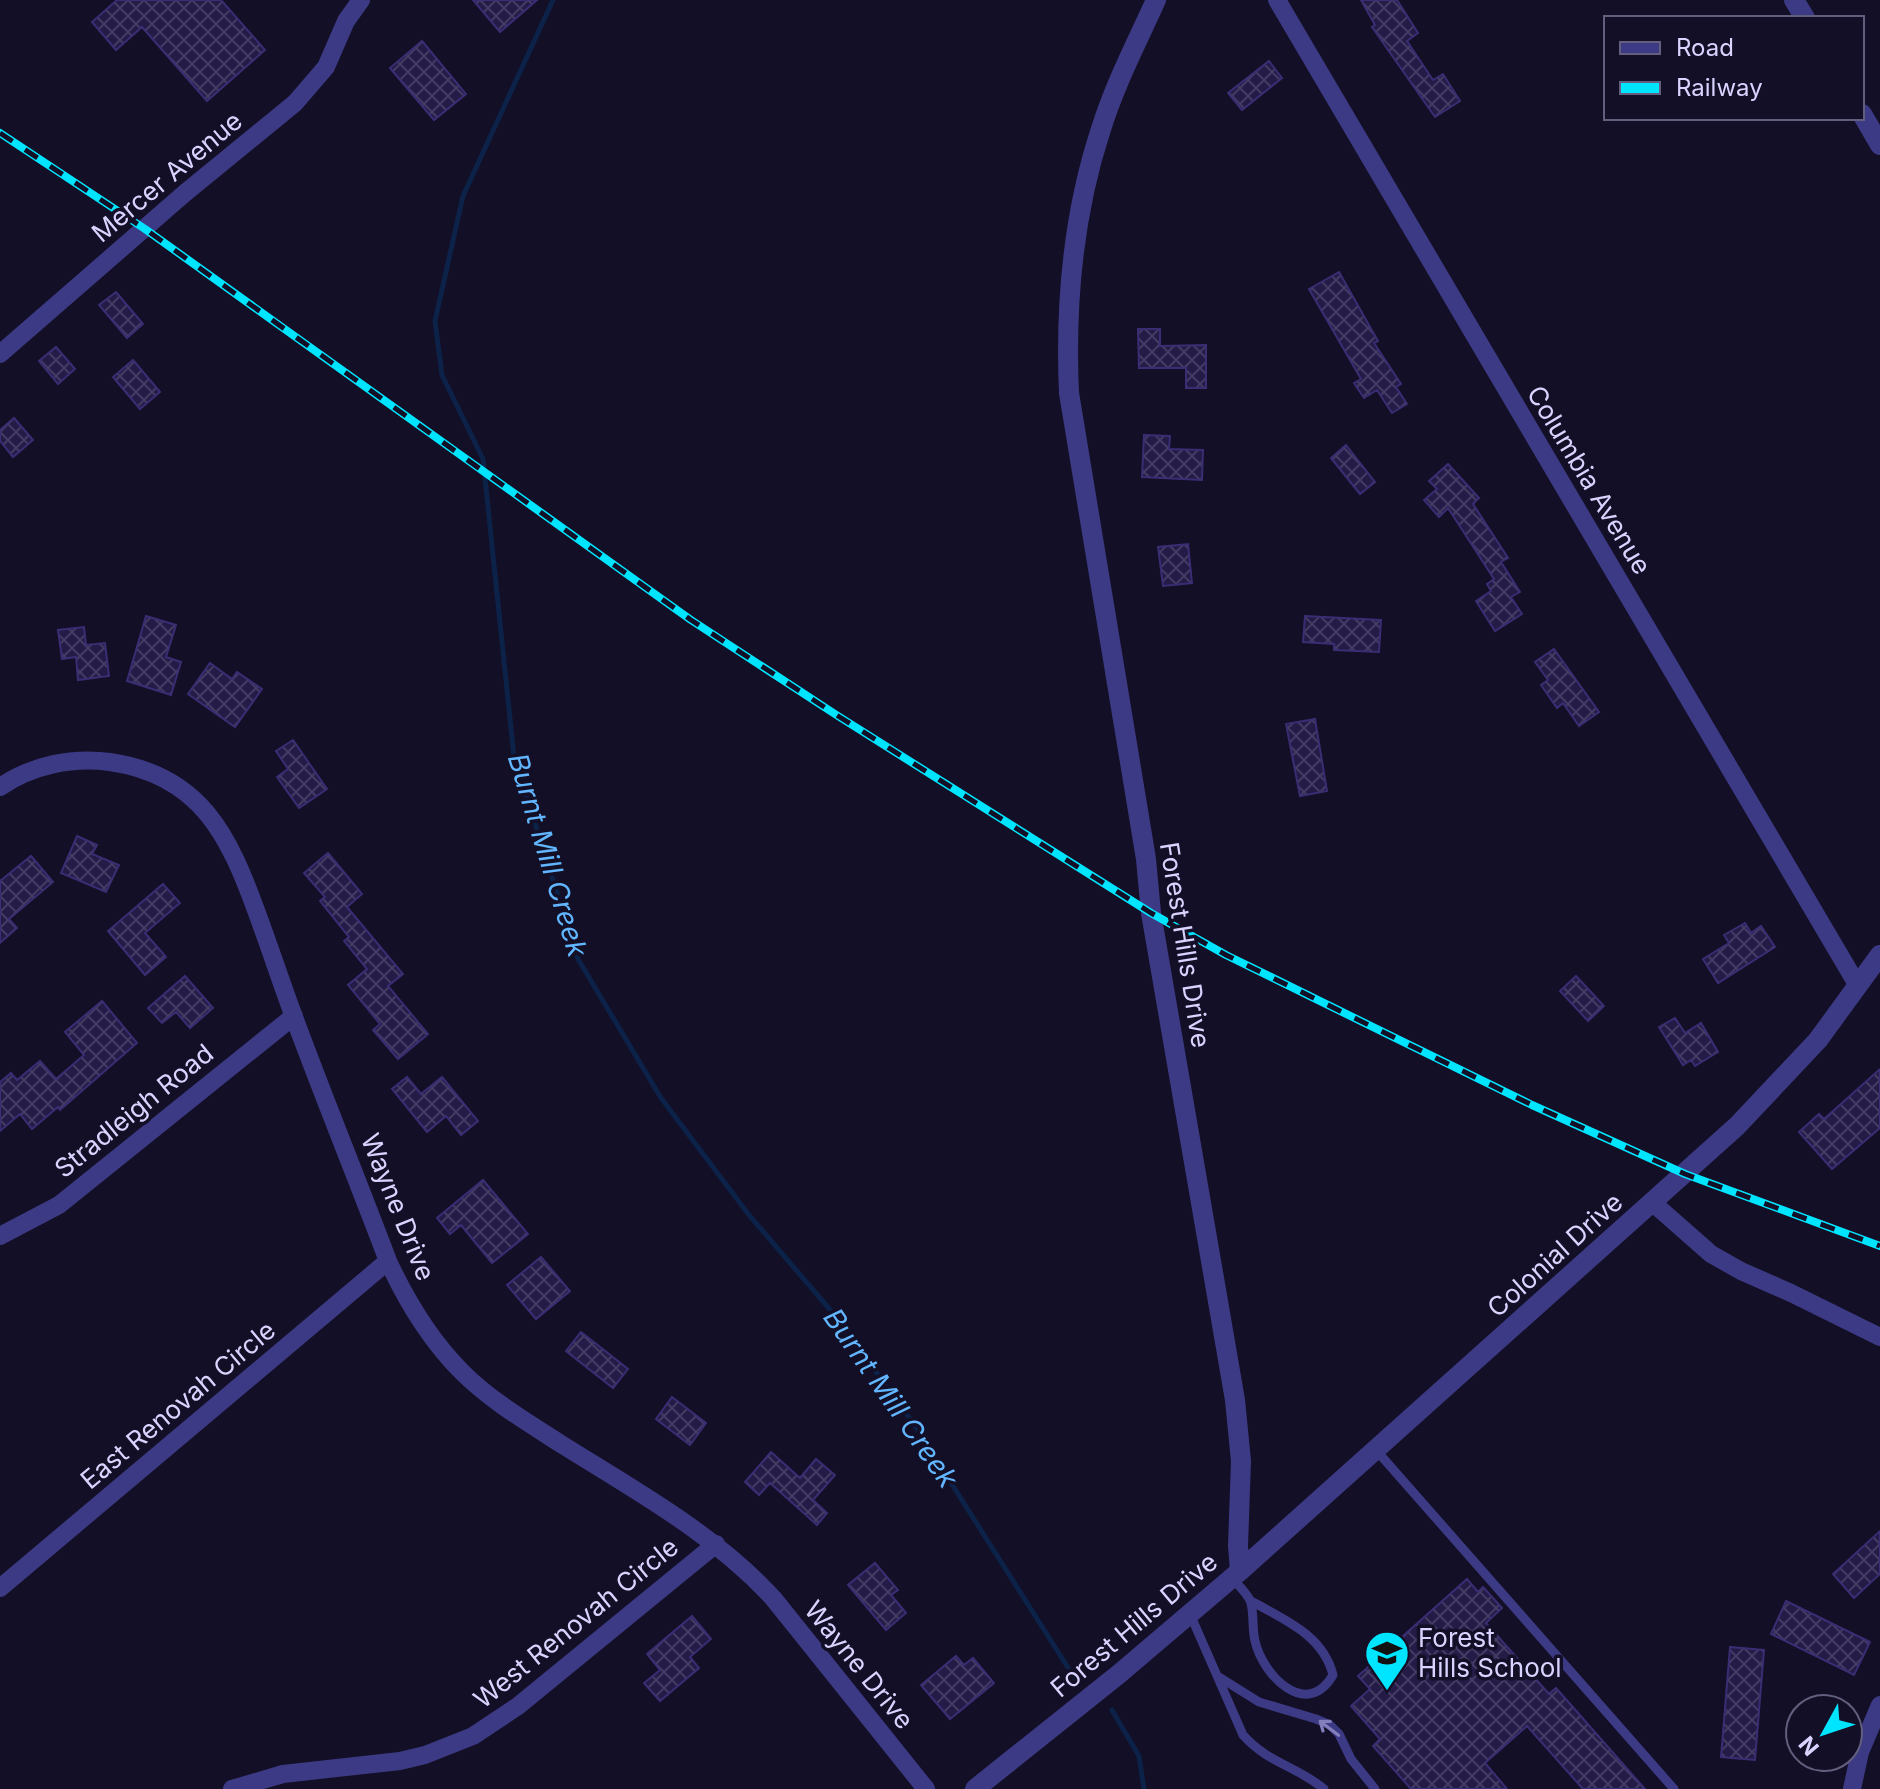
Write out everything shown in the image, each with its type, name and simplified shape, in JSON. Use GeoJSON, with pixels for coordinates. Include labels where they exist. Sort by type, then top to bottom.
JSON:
{"type":"FeatureCollection","features":[{"type":"Feature","properties":{"kind":"street"},"geometry":{"type":"LineString","coordinates":[[342,0],[346,21]]}},
{"type":"Feature","properties":{"kind":"street","name":"Mercer Avenue"},"geometry":{"type":"LineString","coordinates":[[0,354],[185,193],[295,103],[326,67],[346,21],[361,0]]}},
{"type":"Feature","properties":{"kind":"street","name":"Forest Hills Drive"},"geometry":{"type":"LineString","coordinates":[[975,1789],[1236,1575],[1241,1461],[1235,1400],[1151,913],[1146,859],[1073,425],[1068,379],[1071,258],[1090,166],[1114,91],[1156,0]]}},
{"type":"Feature","properties":{"kind":"street","name":"Columbia Avenue"},"geometry":{"type":"LineString","coordinates":[[1277,0],[1858,986]]}},
{"type":"Feature","properties":{"kind":"street"},"geometry":{"type":"LineString","coordinates":[[1864,117],[1878,137]]}},
{"type":"Feature","properties":{"kind":"street","name":"Wayne Drive"},"geometry":{"type":"LineString","coordinates":[[0,787],[15,778],[57,763],[101,761],[139,768],[182,789],[208,814],[236,856],[388,1261],[426,1331],[464,1374],[518,1417],[716,1544],[745,1568],[773,1598],[926,1789]]}},
{"type":"Feature","properties":{"kind":"street","name":"Colonial Drive"},"geometry":{"type":"LineString","coordinates":[[1236,1575],[1737,1126],[1818,1040],[1880,955]]}},
{"type":"Feature","properties":{"kind":"street","name":"Stradleigh Road"},"geometry":{"type":"LineString","coordinates":[[0,1236],[59,1205],[294,1016]]}},
{"type":"Feature","properties":{"kind":"street"},"geometry":{"type":"LineString","coordinates":[[1653,1203],[1711,1254],[1880,1337]]}},
{"type":"Feature","properties":{"kind":"street","name":"East Renovah Circle"},"geometry":{"type":"LineString","coordinates":[[0,1588],[388,1261]]}},
{"type":"Feature","properties":{"kind":"street","name":"West Renovah Circle"},"geometry":{"type":"LineString","coordinates":[[232,1789],[283,1774],[400,1761],[425,1755],[473,1736],[518,1706],[716,1544]]}},
{"type":"Feature","properties":{"kind":"street"},"geometry":{"type":"LineString","coordinates":[[1852,1789],[1860,1752],[1880,1705]]}},
{"type":"Feature","properties":{"kind":"lane"},"geometry":{"type":"LineString","coordinates":[[1376,1450],[1674,1789]]}},
{"type":"Feature","properties":{"kind":"lane"},"geometry":{"type":"LineString","coordinates":[[1236,1575],[1251,1601],[1255,1642],[1263,1663],[1274,1677],[1294,1692],[1312,1695],[1325,1689],[1333,1675],[1329,1657],[1305,1632],[1251,1601]]}},
{"type":"Feature","properties":{"kind":"lane"},"geometry":{"type":"LineString","coordinates":[[1190,1614],[1243,1735],[1256,1750],[1311,1778],[1324,1789]]}},
{"type":"Feature","properties":{"kind":"lane"},"geometry":{"type":"LineString","coordinates":[[1219,1677],[1259,1702],[1330,1725],[1375,1789]]}},
{"type":"Feature","properties":{"kind":"building"},"geometry":{"type":"Polygon","coordinates":[[[117,0],[221,0],[265,50],[207,101],[142,27],[116,50],[92,22],[117,0]]]}},
{"type":"Feature","properties":{"kind":"building"},"geometry":{"type":"Polygon","coordinates":[[[473,0],[537,0],[500,32],[473,0]]]}},
{"type":"Feature","properties":{"kind":"building"},"geometry":{"type":"Polygon","coordinates":[[[1361,0],[1397,0],[1418,33],[1407,41],[1433,80],[1443,74],[1460,101],[1435,117],[1372,27],[1375,25],[1361,0]]]}},
{"type":"Feature","properties":{"kind":"building"},"geometry":{"type":"Polygon","coordinates":[[[422,41],[466,94],[434,120],[390,68],[422,41]]]}},
{"type":"Feature","properties":{"kind":"building"},"geometry":{"type":"Polygon","coordinates":[[[1269,61],[1282,78],[1242,110],[1228,93],[1269,61]]]}},
{"type":"Feature","properties":{"kind":"building"},"geometry":{"type":"Polygon","coordinates":[[[1339,272],[1378,341],[1374,343],[1401,384],[1396,387],[1407,404],[1392,413],[1377,390],[1364,398],[1354,383],[1361,379],[1309,289],[1339,272]]]}},
{"type":"Feature","properties":{"kind":"building"},"geometry":{"type":"Polygon","coordinates":[[[116,292],[143,324],[127,338],[99,305],[116,292]]]}},
{"type":"Feature","properties":{"kind":"building"},"geometry":{"type":"Polygon","coordinates":[[[1138,329],[1160,329],[1160,346],[1206,345],[1206,388],[1186,388],[1186,368],[1139,368],[1138,329]]]}},
{"type":"Feature","properties":{"kind":"building"},"geometry":{"type":"Polygon","coordinates":[[[56,347],[75,369],[58,384],[39,361],[56,347]]]}},
{"type":"Feature","properties":{"kind":"building"},"geometry":{"type":"Polygon","coordinates":[[[133,360],[160,392],[140,409],[113,377],[133,360]]]}},
{"type":"Feature","properties":{"kind":"building"},"geometry":{"type":"Polygon","coordinates":[[[14,418],[33,440],[13,457],[0,441],[0,430],[14,418]]]}},
{"type":"Feature","properties":{"kind":"building"},"geometry":{"type":"Polygon","coordinates":[[[1144,435],[1170,436],[1169,449],[1203,450],[1202,480],[1142,477],[1144,435]]]}},
{"type":"Feature","properties":{"kind":"building"},"geometry":{"type":"Polygon","coordinates":[[[1346,445],[1375,482],[1360,494],[1331,458],[1346,445]]]}},
{"type":"Feature","properties":{"kind":"building"},"geometry":{"type":"Polygon","coordinates":[[[1448,464],[1479,498],[1473,504],[1508,558],[1501,562],[1520,592],[1511,597],[1522,614],[1495,631],[1476,601],[1491,591],[1487,584],[1494,579],[1448,508],[1439,517],[1424,500],[1437,489],[1429,481],[1448,464]]]}},
{"type":"Feature","properties":{"kind":"building"},"geometry":{"type":"Polygon","coordinates":[[[1188,544],[1192,583],[1163,586],[1158,547],[1188,544]]]}},
{"type":"Feature","properties":{"kind":"building"},"geometry":{"type":"Polygon","coordinates":[[[146,616],[176,625],[166,657],[181,662],[171,695],[127,681],[146,616]]]}},
{"type":"Feature","properties":{"kind":"building"},"geometry":{"type":"Polygon","coordinates":[[[1305,616],[1381,620],[1379,652],[1334,650],[1334,644],[1303,642],[1305,616]]]}},
{"type":"Feature","properties":{"kind":"building"},"geometry":{"type":"Polygon","coordinates":[[[84,627],[86,645],[105,643],[109,676],[78,680],[76,657],[62,659],[58,630],[84,627]]]}},
{"type":"Feature","properties":{"kind":"building"},"geometry":{"type":"Polygon","coordinates":[[[1554,649],[1599,712],[1579,726],[1563,703],[1557,708],[1541,685],[1548,680],[1535,662],[1554,649]]]}},
{"type":"Feature","properties":{"kind":"building"},"geometry":{"type":"Polygon","coordinates":[[[210,663],[232,679],[237,672],[262,689],[235,727],[188,694],[210,663]]]}},
{"type":"Feature","properties":{"kind":"building"},"geometry":{"type":"Polygon","coordinates":[[[1315,719],[1327,791],[1300,796],[1286,724],[1315,719]]]}},
{"type":"Feature","properties":{"kind":"building"},"geometry":{"type":"Polygon","coordinates":[[[293,740],[327,789],[299,808],[277,777],[288,769],[276,751],[293,740]]]}},
{"type":"Feature","properties":{"kind":"building"},"geometry":{"type":"Polygon","coordinates":[[[77,836],[97,845],[92,854],[119,865],[106,892],[61,873],[77,836]]]}},
{"type":"Feature","properties":{"kind":"building"},"geometry":{"type":"Polygon","coordinates":[[[328,853],[362,894],[347,907],[403,974],[388,986],[428,1034],[398,1059],[373,1030],[380,1024],[348,985],[367,969],[344,941],[349,937],[320,901],[325,897],[304,873],[328,853]]]}},
{"type":"Feature","properties":{"kind":"building"},"geometry":{"type":"Polygon","coordinates":[[[31,856],[53,882],[9,919],[17,928],[0,943],[0,881],[31,856]]]}},
{"type":"Feature","properties":{"kind":"building"},"geometry":{"type":"Polygon","coordinates":[[[163,884],[180,903],[145,933],[166,957],[145,975],[108,931],[163,884]]]}},
{"type":"Feature","properties":{"kind":"building"},"geometry":{"type":"Polygon","coordinates":[[[1745,923],[1751,933],[1761,926],[1775,947],[1718,983],[1703,959],[1729,943],[1724,935],[1745,923]]]}},
{"type":"Feature","properties":{"kind":"building"},"geometry":{"type":"Polygon","coordinates":[[[185,976],[213,1008],[190,1028],[176,1012],[162,1023],[148,1008],[185,976]]]}},
{"type":"Feature","properties":{"kind":"building"},"geometry":{"type":"Polygon","coordinates":[[[1576,976],[1604,1006],[1588,1021],[1560,991],[1576,976]]]}},
{"type":"Feature","properties":{"kind":"building"},"geometry":{"type":"Polygon","coordinates":[[[102,1001],[137,1043],[60,1110],[58,1107],[32,1129],[20,1114],[0,1131],[0,1082],[11,1073],[17,1080],[40,1061],[56,1079],[84,1055],[65,1032],[102,1001]]]}},
{"type":"Feature","properties":{"kind":"building"},"geometry":{"type":"Polygon","coordinates":[[[1675,1018],[1685,1033],[1701,1023],[1718,1052],[1695,1066],[1691,1060],[1683,1065],[1659,1027],[1675,1018]]]}},
{"type":"Feature","properties":{"kind":"building"},"geometry":{"type":"Polygon","coordinates":[[[1880,1069],[1880,1128],[1832,1169],[1799,1132],[1819,1114],[1824,1119],[1880,1069]]]}},
{"type":"Feature","properties":{"kind":"building"},"geometry":{"type":"Polygon","coordinates":[[[407,1077],[421,1094],[442,1077],[478,1121],[461,1135],[446,1116],[427,1132],[392,1089],[407,1077]]]}},
{"type":"Feature","properties":{"kind":"building"},"geometry":{"type":"Polygon","coordinates":[[[483,1180],[528,1234],[492,1263],[461,1225],[450,1234],[437,1218],[483,1180]]]}},
{"type":"Feature","properties":{"kind":"building"},"geometry":{"type":"Polygon","coordinates":[[[541,1257],[570,1291],[536,1319],[507,1285],[541,1257]]]}},
{"type":"Feature","properties":{"kind":"building"},"geometry":{"type":"Polygon","coordinates":[[[581,1332],[628,1369],[613,1388],[566,1351],[581,1332]]]}},
{"type":"Feature","properties":{"kind":"building"},"geometry":{"type":"Polygon","coordinates":[[[672,1397],[706,1423],[690,1445],[656,1419],[672,1397]]]}},
{"type":"Feature","properties":{"kind":"building"},"geometry":{"type":"Polygon","coordinates":[[[771,1452],[800,1478],[816,1459],[835,1475],[813,1500],[827,1513],[817,1525],[770,1483],[759,1495],[745,1482],[771,1452]]]}},
{"type":"Feature","properties":{"kind":"building"},"geometry":{"type":"Polygon","coordinates":[[[1880,1531],[1880,1574],[1854,1598],[1833,1574],[1880,1531]]]}},
{"type":"Feature","properties":{"kind":"building"},"geometry":{"type":"Polygon","coordinates":[[[875,1563],[898,1590],[891,1595],[906,1613],[886,1630],[848,1585],[875,1563]]]}},
{"type":"Feature","properties":{"kind":"building"},"geometry":{"type":"Polygon","coordinates":[[[1467,1579],[1478,1592],[1483,1587],[1502,1608],[1486,1623],[1549,1694],[1556,1688],[1645,1789],[1583,1789],[1527,1726],[1485,1763],[1507,1789],[1411,1789],[1373,1746],[1380,1739],[1351,1706],[1370,1689],[1358,1676],[1467,1579]]]}},
{"type":"Feature","properties":{"kind":"building"},"geometry":{"type":"Polygon","coordinates":[[[1786,1601],[1870,1642],[1854,1675],[1771,1634],[1786,1601]]]}},
{"type":"Feature","properties":{"kind":"building"},"geometry":{"type":"Polygon","coordinates":[[[692,1616],[711,1639],[690,1657],[699,1668],[660,1701],[644,1683],[660,1670],[647,1654],[692,1616]]]}},
{"type":"Feature","properties":{"kind":"building"},"geometry":{"type":"Polygon","coordinates":[[[1730,1647],[1764,1650],[1755,1760],[1721,1757],[1730,1647]]]}},
{"type":"Feature","properties":{"kind":"building"},"geometry":{"type":"Polygon","coordinates":[[[956,1656],[964,1665],[973,1658],[994,1683],[950,1719],[921,1685],[956,1656]]]}},
{"type":"Feature","properties":{"kind":"waterway","name":"Burnt Mill Creek"},"geometry":{"type":"LineString","coordinates":[[553,0],[463,196],[435,321],[442,375],[483,459],[514,757],[578,959],[661,1098],[749,1215],[838,1319],[915,1426],[1079,1685]]}},
{"type":"Feature","properties":{"kind":"waterway","name":"Burnt Mill Creek"},"geometry":{"type":"LineString","coordinates":[[1112,1710],[1139,1756],[1144,1789]]}},
{"type":"Feature","properties":{"kind":"railway"},"geometry":{"type":"LineString","coordinates":[[0,133],[145,229],[691,620],[1151,913],[1226,955],[1532,1105],[1685,1174],[1880,1246]]}},
{"type":"Feature","properties":{"kind":"place","name":"Forest Hills School"},"geometry":{"type":"Point","coordinates":[1387,1692]}}]}
